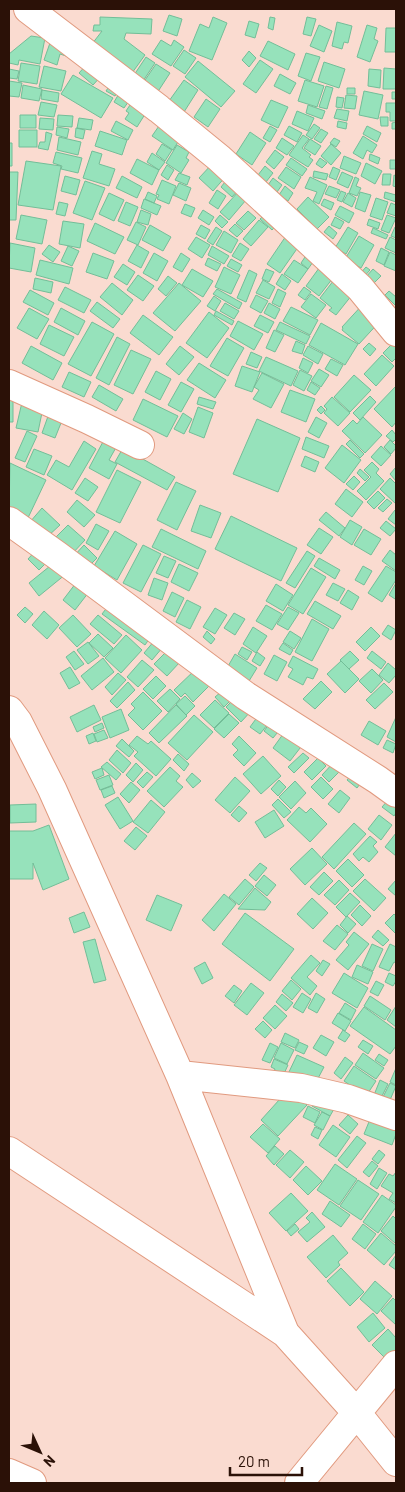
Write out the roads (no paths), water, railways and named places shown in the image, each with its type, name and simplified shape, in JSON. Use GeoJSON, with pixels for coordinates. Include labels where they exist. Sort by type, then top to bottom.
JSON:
{"type":"FeatureCollection","features":[{"type":"Feature","properties":{"kind":"street"},"geometry":{"type":"LineString","coordinates":[[28,9],[159,109],[219,158],[360,288],[396,332]]}},
{"type":"Feature","properties":{"kind":"street"},"geometry":{"type":"LineString","coordinates":[[9,384],[140,445]]}},
{"type":"Feature","properties":{"kind":"street"},"geometry":{"type":"LineString","coordinates":[[9,521],[246,696],[396,793]]}},
{"type":"Feature","properties":{"kind":"street"},"geometry":{"type":"LineString","coordinates":[[9,710],[18,722],[52,789],[180,1075],[285,1333]]}},
{"type":"Feature","properties":{"kind":"street"},"geometry":{"type":"LineString","coordinates":[[180,1075],[301,1088],[348,1099],[396,1116]]}},
{"type":"Feature","properties":{"kind":"street"},"geometry":{"type":"LineString","coordinates":[[9,1151],[285,1333],[356,1412],[396,1462]]}},
{"type":"Feature","properties":{"kind":"street"},"geometry":{"type":"LineString","coordinates":[[298,1483],[396,1365]]}},
{"type":"Feature","properties":{"kind":"street"},"geometry":{"type":"LineString","coordinates":[[9,1472],[32,1483]]}}]}
